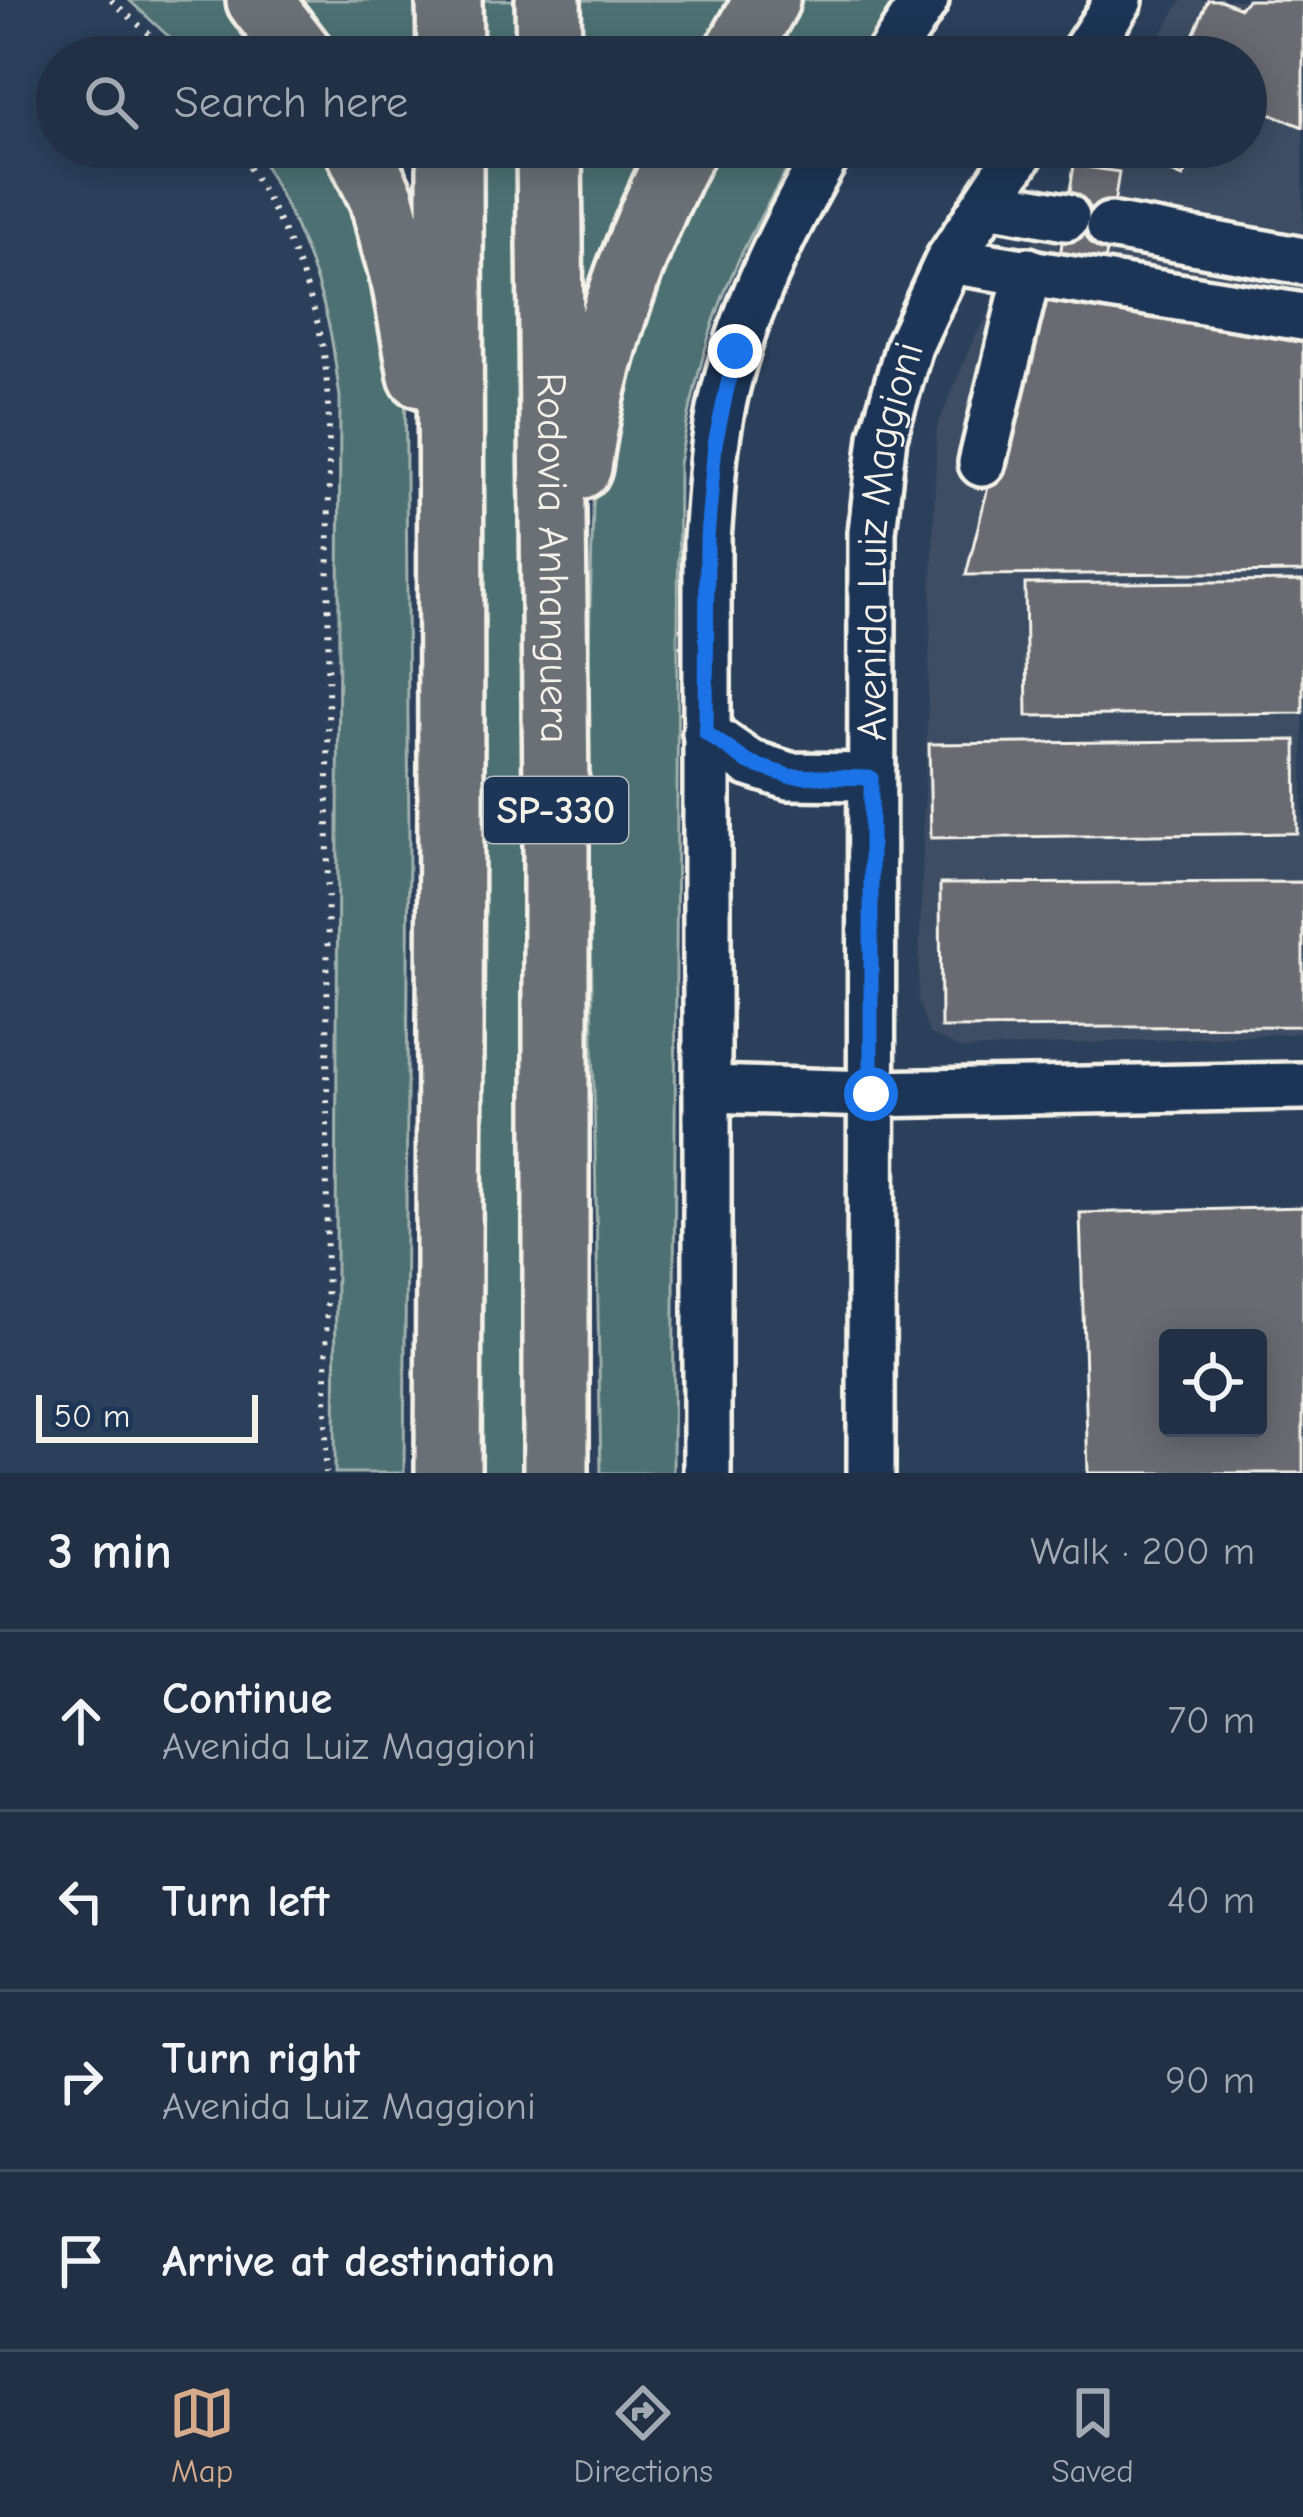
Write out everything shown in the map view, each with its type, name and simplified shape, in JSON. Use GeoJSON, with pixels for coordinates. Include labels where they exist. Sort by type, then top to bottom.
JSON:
{"type":"FeatureCollection","features":[{"type":"Feature","properties":{"kind":"highway"},"geometry":{"type":"LineString","coordinates":[[259,0],[287,36]]}},
{"type":"Feature","properties":{"kind":"highway"},"geometry":{"type":"LineString","coordinates":[[449,0],[449,36]]}},
{"type":"Feature","properties":{"kind":"highway"},"geometry":{"type":"LineString","coordinates":[[548,0],[549,36]]}},
{"type":"Feature","properties":{"kind":"highway"},"geometry":{"type":"LineString","coordinates":[[747,36],[767,0]]}},
{"type":"Feature","properties":{"kind":"highway"},"geometry":{"type":"LineString","coordinates":[[367,168],[382,199],[420,359],[452,803]]}},
{"type":"Feature","properties":{"kind":"highway","name":"SP-330"},"geometry":{"type":"LineString","coordinates":[[448,1473],[450,168]]}},
{"type":"Feature","properties":{"kind":"highway","name":"Rodovia Anhanguera"},"geometry":{"type":"LineString","coordinates":[[550,168],[556,1473]]}},
{"type":"Feature","properties":{"kind":"highway"},"geometry":{"type":"LineString","coordinates":[[556,792],[573,510],[585,420],[649,221],[675,168]]}},
{"type":"Feature","properties":{"kind":"street"},"geometry":{"type":"LineString","coordinates":[[902,36],[925,0]]}},
{"type":"Feature","properties":{"kind":"street"},"geometry":{"type":"LineString","coordinates":[[1096,36],[1119,0]]}},
{"type":"Feature","properties":{"kind":"street"},"geometry":{"type":"LineString","coordinates":[[707,1473],[707,538],[715,444],[735,351],[768,262],[819,168]]}},
{"type":"Feature","properties":{"kind":"street","name":"Avenida Luiz Maggioni"},"geometry":{"type":"LineString","coordinates":[[871,1473],[872,532],[883,437],[909,346],[949,260],[1010,168]]}},
{"type":"Feature","properties":{"kind":"street"},"geometry":{"type":"LineString","coordinates":[[988,202],[1066,218]]}},
{"type":"Feature","properties":{"kind":"street"},"geometry":{"type":"LineString","coordinates":[[1111,226],[1303,262]]}},
{"type":"Feature","properties":{"kind":"street"},"geometry":{"type":"LineString","coordinates":[[949,260],[1303,317]]}},
{"type":"Feature","properties":{"kind":"street"},"geometry":{"type":"LineString","coordinates":[[982,463],[1028,272]]}},
{"type":"Feature","properties":{"kind":"street"},"geometry":{"type":"LineString","coordinates":[[706,733],[749,763],[789,776],[871,778]]}},
{"type":"Feature","properties":{"kind":"street"},"geometry":{"type":"LineString","coordinates":[[707,1089],[871,1094],[1303,1085]]}},
{"type":"Feature","properties":{"kind":"path"},"geometry":{"type":"LineString","coordinates":[[111,0],[152,36]]}},
{"type":"Feature","properties":{"kind":"path"},"geometry":{"type":"LineString","coordinates":[[250,168],[297,259],[322,339],[329,422],[326,1473]]}},
{"type":"Feature","properties":{"kind":"shaded area"},"geometry":{"type":"Polygon","coordinates":[[[1182,0],[1303,0],[1303,1033],[961,1049],[929,1033],[918,1000],[937,428],[974,338],[1078,168],[1267,168],[1267,36],[1160,36],[1182,0]]]}},
{"type":"Feature","properties":{"kind":"green space"},"geometry":{"type":"Polygon","coordinates":[[[129,0],[242,0],[270,36],[168,36],[129,0]]]}},
{"type":"Feature","properties":{"kind":"green space"},"geometry":{"type":"Polygon","coordinates":[[[281,0],[425,0],[426,36],[307,36],[281,0]]]}},
{"type":"Feature","properties":{"kind":"green space"},"geometry":{"type":"Polygon","coordinates":[[[472,0],[525,0],[525,36],[472,36],[472,0]]]}},
{"type":"Feature","properties":{"kind":"green space"},"geometry":{"type":"Polygon","coordinates":[[[574,0],[753,0],[730,36],[574,36],[574,0]]]}},
{"type":"Feature","properties":{"kind":"green space"},"geometry":{"type":"Polygon","coordinates":[[[778,0],[895,0],[872,36],[757,36],[778,0]]]}},
{"type":"Feature","properties":{"kind":"green space"},"geometry":{"type":"Polygon","coordinates":[[[265,168],[348,168],[405,351],[409,840],[404,1473],[335,1473],[340,397],[315,276],[265,168]]]}},
{"type":"Feature","properties":{"kind":"green space"},"geometry":{"type":"Polygon","coordinates":[[[473,168],[526,168],[528,1473],[476,1473],[473,168]]]}},
{"type":"Feature","properties":{"kind":"green space"},"geometry":{"type":"Polygon","coordinates":[[[574,168],[658,168],[577,393],[574,168]]]}},
{"type":"Feature","properties":{"kind":"green space"},"geometry":{"type":"Polygon","coordinates":[[[689,168],[788,168],[722,299],[702,360],[679,464],[673,1473],[601,1473],[587,715],[599,428],[689,168]]]}},
{"type":"Feature","properties":{"kind":"building"},"geometry":{"type":"Polygon","coordinates":[[[1208,0],[1240,8],[1247,0],[1303,0],[1303,127],[1267,112],[1267,36],[1193,36],[1208,0]]]}},
{"type":"Feature","properties":{"kind":"building"},"geometry":{"type":"Polygon","coordinates":[[[1074,168],[1119,172],[1105,263],[1060,256],[1074,168]]]}},
{"type":"Feature","properties":{"kind":"building"},"geometry":{"type":"Polygon","coordinates":[[[1162,168],[1187,168],[1183,177],[1162,168]]]}},
{"type":"Feature","properties":{"kind":"building"},"geometry":{"type":"Polygon","coordinates":[[[1035,299],[1303,334],[1303,572],[966,575],[1035,299]]]}},
{"type":"Feature","properties":{"kind":"building"},"geometry":{"type":"Polygon","coordinates":[[[1303,581],[1303,713],[1027,716],[1025,584],[1303,581]]]}},
{"type":"Feature","properties":{"kind":"building"},"geometry":{"type":"Polygon","coordinates":[[[1296,740],[1297,833],[931,838],[929,744],[1296,740]]]}},
{"type":"Feature","properties":{"kind":"building"},"geometry":{"type":"Polygon","coordinates":[[[1303,882],[1303,1026],[941,1028],[940,884],[1303,882]]]}},
{"type":"Feature","properties":{"kind":"building"},"geometry":{"type":"Polygon","coordinates":[[[1303,1207],[1303,1473],[1088,1473],[1080,1213],[1303,1207]]]}},
{"type":"Feature","properties":{"kind":"route"},"geometry":{"type":"LineString","coordinates":[[735,351],[715,444],[707,538],[706,733],[749,763],[789,776],[871,778],[871,1094]]}}]}
